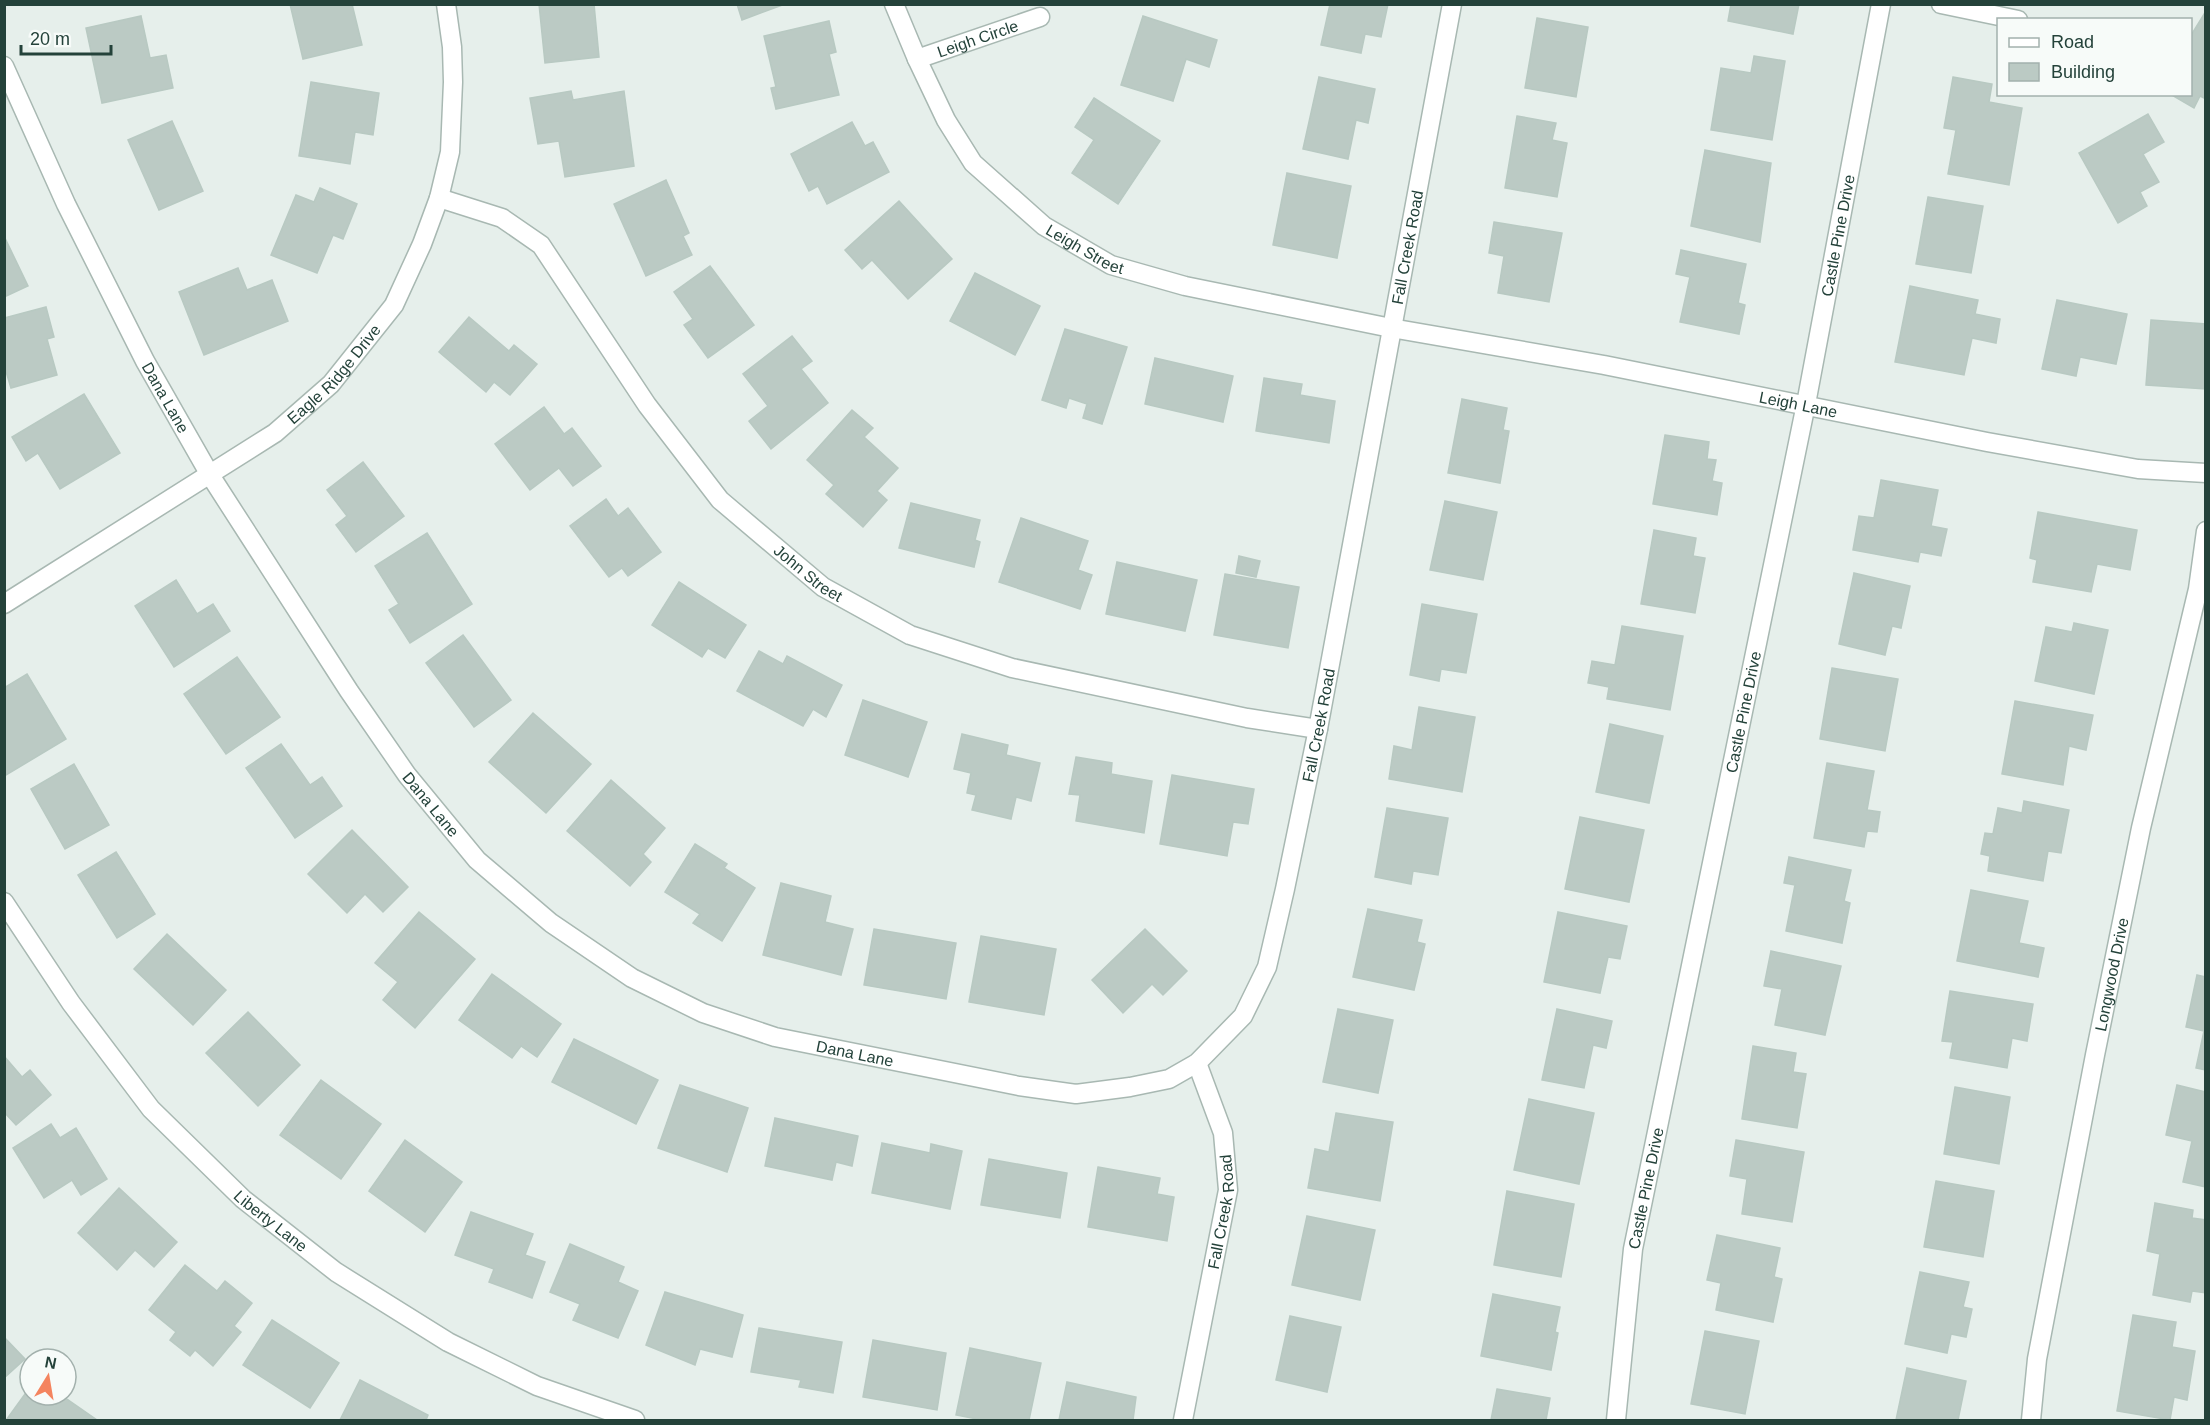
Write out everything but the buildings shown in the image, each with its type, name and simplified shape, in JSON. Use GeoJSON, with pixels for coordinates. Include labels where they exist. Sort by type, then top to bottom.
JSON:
{"type":"FeatureCollection","features":[{"type":"Feature","properties":{"kind":"street","name":"Eagle Ridge Drive"},"geometry":{"type":"LineString","coordinates":[[4,604],[275,433],[331,384],[394,304],[422,244],[439,198],[450,152],[453,82],[452,47],[446,4]]}},
{"type":"Feature","properties":{"kind":"street","name":"Leigh Street"},"geometry":{"type":"LineString","coordinates":[[894,4],[946,120],[973,163],[1044,226],[1111,265],[1185,286],[1392,328]]}},
{"type":"Feature","properties":{"kind":"street","name":"Fall Creek Road"},"geometry":{"type":"LineString","coordinates":[[1183,1420],[1228,1190],[1223,1133],[1197,1063],[1243,1016],[1267,967],[1286,889],[1318,729],[1452,4]]}},
{"type":"Feature","properties":{"kind":"street","name":"Castle Pine Drive"},"geometry":{"type":"LineString","coordinates":[[1616,1420],[1633,1249],[1806,404],[1881,4]]}},
{"type":"Feature","properties":{"kind":"street"},"geometry":{"type":"LineString","coordinates":[[1941,4],[2008,18]]}},
{"type":"Feature","properties":{"kind":"street","name":"Leigh Circle"},"geometry":{"type":"LineString","coordinates":[[917,59],[1040,17]]}},
{"type":"Feature","properties":{"kind":"street","name":"Dana Lane"},"geometry":{"type":"LineString","coordinates":[[4,66],[71,214],[145,361],[210,475],[406,775],[477,860],[551,923],[632,978],[703,1013],[774,1037],[1019,1086],[1076,1094],[1169,1079],[1197,1063]]}},
{"type":"Feature","properties":{"kind":"street","name":"John Street"},"geometry":{"type":"LineString","coordinates":[[439,198],[502,218],[541,245],[647,405],[720,500],[823,587],[910,635],[1012,668],[1247,718],[1318,729]]}},
{"type":"Feature","properties":{"kind":"street","name":"Leigh Lane"},"geometry":{"type":"LineString","coordinates":[[1392,328],[1604,365],[1987,442],[2127,467],[2205,473]]}},
{"type":"Feature","properties":{"kind":"street","name":"Longwood Drive"},"geometry":{"type":"LineString","coordinates":[[2031,1420],[2037,1359],[2095,1055],[2141,828],[2198,589],[2205,531]]}},
{"type":"Feature","properties":{"kind":"street","name":"Liberty Lane"},"geometry":{"type":"LineString","coordinates":[[4,902],[71,1003],[151,1109],[243,1199],[336,1272],[448,1342],[537,1386],[635,1420]]}}]}
